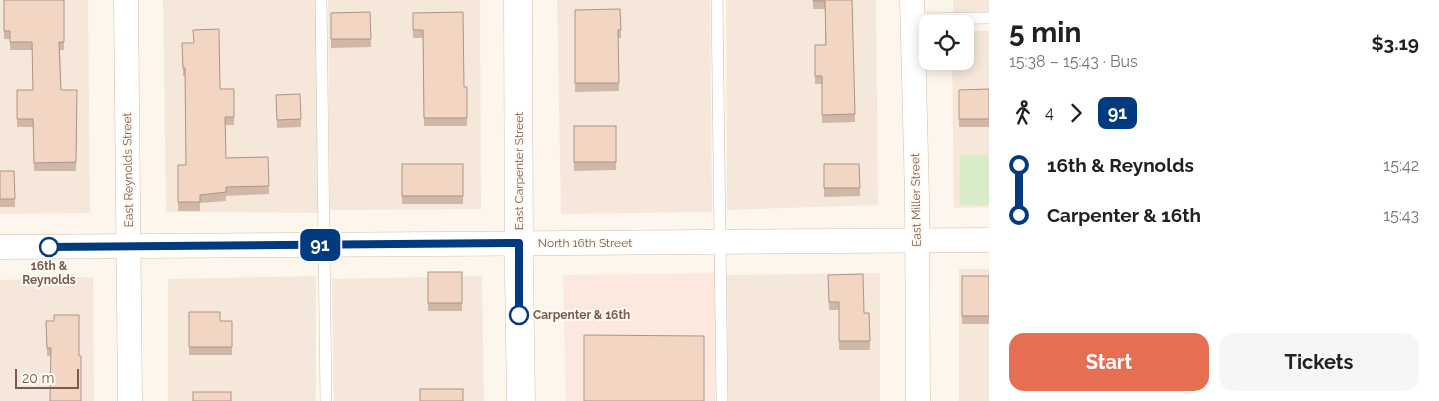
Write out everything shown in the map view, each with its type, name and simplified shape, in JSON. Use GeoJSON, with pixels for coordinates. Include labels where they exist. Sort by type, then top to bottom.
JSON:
{"type":"FeatureCollection","features":[{"type":"Feature","properties":{"kind":"street","name":"East Reynolds Street"},"geometry":{"type":"LineString","coordinates":[[126,0],[130,401]]}},
{"type":"Feature","properties":{"kind":"street","name":"East Carpenter Street"},"geometry":{"type":"LineString","coordinates":[[518,0],[521,401]]}},
{"type":"Feature","properties":{"kind":"street","name":"East Miller Street"},"geometry":{"type":"LineString","coordinates":[[912,10],[918,401]]}},
{"type":"Feature","properties":{"kind":"street","name":"North 16th Street"},"geometry":{"type":"LineString","coordinates":[[0,247],[989,240]]}},
{"type":"Feature","properties":{"kind":"lane"},"geometry":{"type":"LineString","coordinates":[[321,0],[326,401]]}},
{"type":"Feature","properties":{"kind":"lane"},"geometry":{"type":"LineString","coordinates":[[717,0],[722,401]]}},
{"type":"Feature","properties":{"kind":"lane"},"geometry":{"type":"LineString","coordinates":[[912,10],[989,18]]}},
{"type":"Feature","properties":{"kind":"shaded area"},"geometry":{"type":"Polygon","coordinates":[[[0,0],[88,0],[90,213],[0,214],[0,0]]]}},
{"type":"Feature","properties":{"kind":"shaded area"},"geometry":{"type":"Polygon","coordinates":[[[163,0],[317,0],[320,213],[166,212],[163,0]]]}},
{"type":"Feature","properties":{"kind":"shaded area"},"geometry":{"type":"Polygon","coordinates":[[[328,0],[480,0],[481,209],[330,210],[328,0]]]}},
{"type":"Feature","properties":{"kind":"shaded area"},"geometry":{"type":"Polygon","coordinates":[[[557,0],[710,0],[712,212],[561,214],[557,0]]]}},
{"type":"Feature","properties":{"kind":"shaded area"},"geometry":{"type":"Polygon","coordinates":[[[726,0],[876,0],[878,205],[727,210],[726,0]]]}},
{"type":"Feature","properties":{"kind":"shaded area"},"geometry":{"type":"Polygon","coordinates":[[[953,0],[989,0],[989,12],[953,12],[953,0]]]}},
{"type":"Feature","properties":{"kind":"shaded area"},"geometry":{"type":"Polygon","coordinates":[[[974,31],[989,31],[989,207],[954,208],[952,70],[974,70],[974,31]]]}},
{"type":"Feature","properties":{"kind":"shaded area"},"geometry":{"type":"Polygon","coordinates":[[[959,269],[989,269],[989,401],[959,401],[959,269]]]}},
{"type":"Feature","properties":{"kind":"shaded area"},"geometry":{"type":"Polygon","coordinates":[[[716,273],[715,401],[566,401],[563,275],[716,273]]]}},
{"type":"Feature","properties":{"kind":"shaded area"},"geometry":{"type":"Polygon","coordinates":[[[880,273],[880,401],[728,401],[727,275],[880,273]]]}},
{"type":"Feature","properties":{"kind":"shaded area"},"geometry":{"type":"Polygon","coordinates":[[[316,276],[316,401],[168,401],[168,279],[316,276]]]}},
{"type":"Feature","properties":{"kind":"shaded area"},"geometry":{"type":"Polygon","coordinates":[[[482,276],[484,401],[334,401],[332,279],[482,276]]]}},
{"type":"Feature","properties":{"kind":"shaded area"},"geometry":{"type":"Polygon","coordinates":[[[93,277],[94,401],[0,401],[0,280],[93,277]]]}},
{"type":"Feature","properties":{"kind":"green space"},"geometry":{"type":"Polygon","coordinates":[[[960,155],[989,155],[989,205],[960,205],[960,155]]]}},
{"type":"Feature","properties":{"kind":"building"},"geometry":{"type":"Polygon","coordinates":[[[4,0],[64,0],[64,42],[59,42],[61,90],[77,90],[76,162],[34,163],[33,119],[17,119],[17,90],[33,90],[32,42],[10,42],[10,31],[4,31],[4,0]]]}},
{"type":"Feature","properties":{"kind":"building"},"geometry":{"type":"Polygon","coordinates":[[[813,0],[852,0],[855,114],[822,115],[822,76],[815,76],[815,45],[826,45],[825,1],[813,0]]]}},
{"type":"Feature","properties":{"kind":"building"},"geometry":{"type":"Polygon","coordinates":[[[620,9],[621,30],[618,30],[619,83],[575,83],[575,10],[620,9]]]}},
{"type":"Feature","properties":{"kind":"building"},"geometry":{"type":"Polygon","coordinates":[[[370,12],[371,39],[331,39],[331,13],[370,12]]]}},
{"type":"Feature","properties":{"kind":"building"},"geometry":{"type":"Polygon","coordinates":[[[463,12],[464,87],[467,87],[467,118],[424,118],[423,30],[413,30],[413,13],[463,12]]]}},
{"type":"Feature","properties":{"kind":"building"},"geometry":{"type":"Polygon","coordinates":[[[219,29],[220,89],[234,89],[234,117],[225,117],[226,158],[268,157],[269,186],[226,187],[226,192],[200,195],[200,202],[178,202],[178,165],[186,165],[185,68],[183,68],[182,43],[194,43],[193,30],[219,29]]]}},
{"type":"Feature","properties":{"kind":"building"},"geometry":{"type":"Polygon","coordinates":[[[989,89],[989,119],[959,119],[959,90],[989,89]]]}},
{"type":"Feature","properties":{"kind":"building"},"geometry":{"type":"Polygon","coordinates":[[[300,94],[301,119],[277,120],[276,95],[300,94]]]}},
{"type":"Feature","properties":{"kind":"building"},"geometry":{"type":"Polygon","coordinates":[[[574,126],[616,126],[616,162],[574,162],[574,126]]]}},
{"type":"Feature","properties":{"kind":"building"},"geometry":{"type":"Polygon","coordinates":[[[402,164],[463,164],[463,196],[402,196],[402,164]]]}},
{"type":"Feature","properties":{"kind":"building"},"geometry":{"type":"Polygon","coordinates":[[[824,164],[859,164],[860,188],[824,188],[824,164]]]}},
{"type":"Feature","properties":{"kind":"building"},"geometry":{"type":"Polygon","coordinates":[[[0,171],[14,171],[15,199],[0,199],[0,171]]]}},
{"type":"Feature","properties":{"kind":"building"},"geometry":{"type":"Polygon","coordinates":[[[428,272],[462,272],[462,303],[428,303],[428,272]]]}},
{"type":"Feature","properties":{"kind":"building"},"geometry":{"type":"Polygon","coordinates":[[[863,274],[864,313],[869,313],[870,341],[839,341],[839,302],[829,302],[828,275],[863,274]]]}},
{"type":"Feature","properties":{"kind":"building"},"geometry":{"type":"Polygon","coordinates":[[[962,276],[989,276],[989,316],[962,316],[962,276]]]}},
{"type":"Feature","properties":{"kind":"building"},"geometry":{"type":"Polygon","coordinates":[[[189,312],[220,312],[220,321],[232,321],[232,347],[189,347],[189,312]]]}},
{"type":"Feature","properties":{"kind":"building"},"geometry":{"type":"Polygon","coordinates":[[[54,315],[79,315],[81,401],[50,401],[51,348],[47,348],[46,321],[54,321],[54,315]]]}},
{"type":"Feature","properties":{"kind":"building"},"geometry":{"type":"Polygon","coordinates":[[[584,335],[704,336],[704,401],[584,401],[584,335]]]}},
{"type":"Feature","properties":{"kind":"building"},"geometry":{"type":"Polygon","coordinates":[[[420,389],[463,389],[463,401],[420,401],[420,389]]]}},
{"type":"Feature","properties":{"kind":"building"},"geometry":{"type":"Polygon","coordinates":[[[193,392],[231,392],[231,401],[193,401],[193,392]]]}},
{"type":"Feature","properties":{"kind":"bus line","name":"91"},"geometry":{"type":"LineString","coordinates":[[49,247],[519,243],[519,315]]}},
{"type":"Feature","properties":{"kind":"place","name":"16th & Reynolds"},"geometry":{"type":"Point","coordinates":[49,247]}},
{"type":"Feature","properties":{"kind":"place","name":"Carpenter & 16th"},"geometry":{"type":"Point","coordinates":[519,315]}}]}
